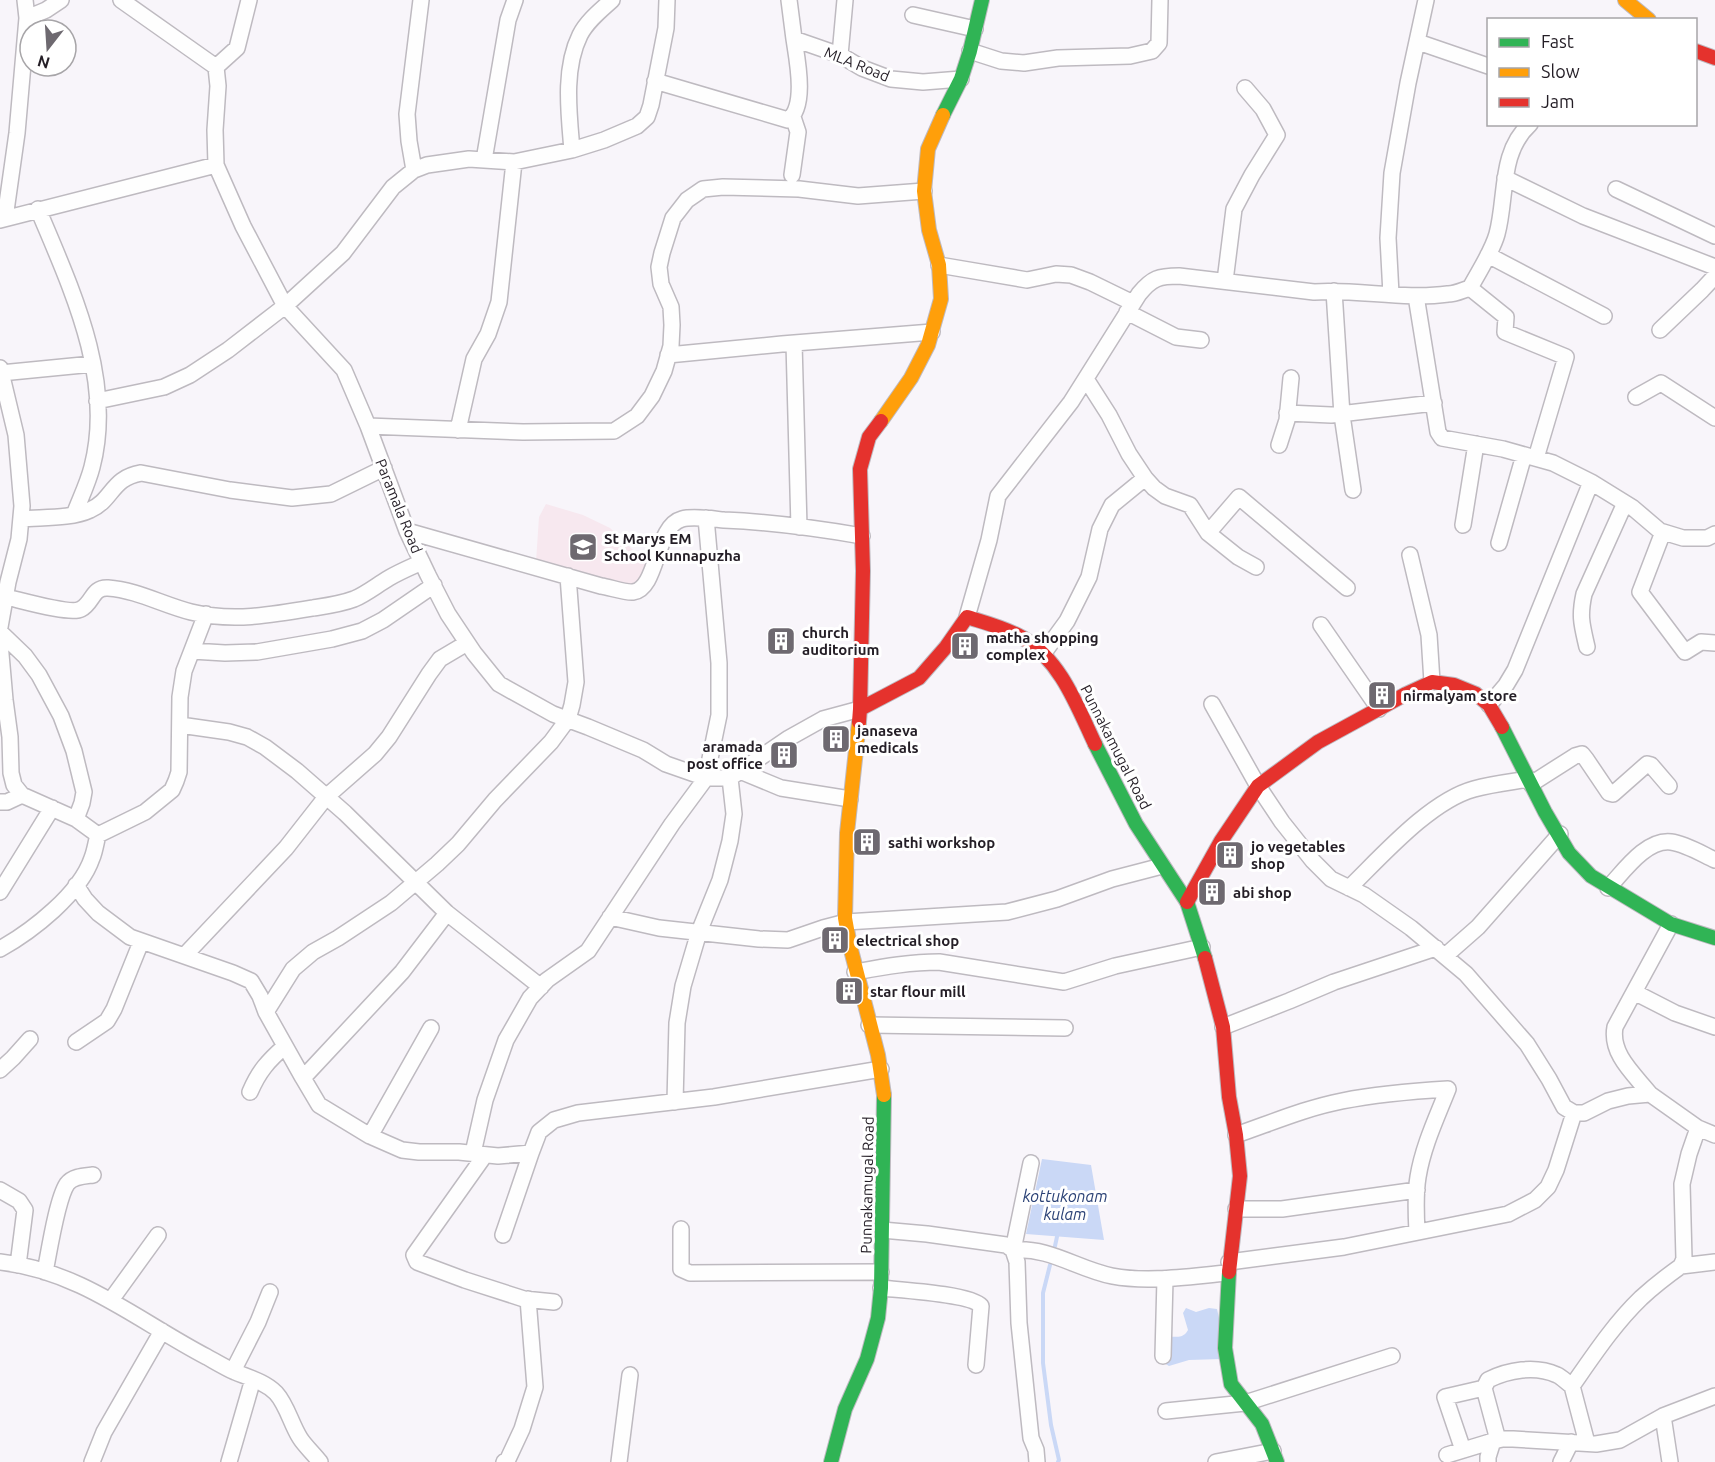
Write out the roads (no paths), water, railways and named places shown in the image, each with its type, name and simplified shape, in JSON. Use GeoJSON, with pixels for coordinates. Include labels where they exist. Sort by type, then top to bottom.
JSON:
{"type":"FeatureCollection","features":[{"type":"Feature","properties":{"kind":"street"},"geometry":{"type":"LineString","coordinates":[[26,0],[27,18],[46,10],[61,0]]}},
{"type":"Feature","properties":{"kind":"street"},"geometry":{"type":"LineString","coordinates":[[121,0],[216,67],[237,48],[249,0]]}},
{"type":"Feature","properties":{"kind":"street"},"geometry":{"type":"LineString","coordinates":[[484,160],[508,20],[515,0]]}},
{"type":"Feature","properties":{"kind":"street"},"geometry":{"type":"LineString","coordinates":[[97,401],[164,387],[190,375],[228,350],[285,306],[343,253],[393,188],[414,170],[427,165],[469,159],[514,162],[572,150],[604,140],[642,123],[647,117],[656,81],[666,28],[667,0]]}},
{"type":"Feature","properties":{"kind":"street"},"geometry":{"type":"LineString","coordinates":[[656,81],[788,120],[793,117],[798,100],[799,79],[789,0]]}},
{"type":"Feature","properties":{"kind":"street"},"geometry":{"type":"LineString","coordinates":[[840,56],[845,0]]}},
{"type":"Feature","properties":{"kind":"street","name":"Punnakamugal Road"},"geometry":{"type":"LineString","coordinates":[[831,1462],[845,1409],[867,1359],[878,1318],[881,1288],[885,1099],[881,1069],[855,972],[846,922],[846,854],[860,709],[863,571],[860,469],[869,437],[911,378],[928,345],[941,299],[939,265],[929,230],[924,191],[928,149],[961,79],[970,51],[981,0]]}},
{"type":"Feature","properties":{"kind":"street"},"geometry":{"type":"LineString","coordinates":[[970,51],[1001,61],[1024,63],[1058,58],[1130,56],[1152,51],[1159,43],[1160,0]]}},
{"type":"Feature","properties":{"kind":"street"},"geometry":{"type":"LineString","coordinates":[[1391,294],[1388,238],[1392,173],[1426,0]]}},
{"type":"Feature","properties":{"kind":"street"},"geometry":{"type":"LineString","coordinates":[[414,170],[407,114],[418,1]]}},
{"type":"Feature","properties":{"kind":"street"},"geometry":{"type":"LineString","coordinates":[[572,150],[570,77],[574,54],[580,35],[605,2]]}},
{"type":"Feature","properties":{"kind":"street"},"geometry":{"type":"LineString","coordinates":[[1633,2],[1647,18]]}},
{"type":"Feature","properties":{"kind":"street"},"geometry":{"type":"LineString","coordinates":[[913,15],[975,30]]}},
{"type":"Feature","properties":{"kind":"street","name":"MLA Road"},"geometry":{"type":"LineString","coordinates":[[794,39],[840,56],[862,68],[891,79],[923,82],[961,79]]}},
{"type":"Feature","properties":{"kind":"street"},"geometry":{"type":"LineString","coordinates":[[1418,42],[1487,66]]}},
{"type":"Feature","properties":{"kind":"street"},"geometry":{"type":"LineString","coordinates":[[1697,52],[1715,58]]}},
{"type":"Feature","properties":{"kind":"street","name":"Paramala Road"},"geometry":{"type":"LineString","coordinates":[[216,67],[218,86],[215,130],[216,165],[243,226],[285,306],[344,370],[368,426],[407,531],[448,614],[474,653],[499,684],[544,709],[643,750],[666,764],[706,778],[735,775]]}},
{"type":"Feature","properties":{"kind":"street"},"geometry":{"type":"LineString","coordinates":[[22,78],[17,133],[2,219],[216,165]]}},
{"type":"Feature","properties":{"kind":"street"},"geometry":{"type":"LineString","coordinates":[[1225,281],[1234,209],[1277,135],[1263,109],[1245,88]]}},
{"type":"Feature","properties":{"kind":"street"},"geometry":{"type":"LineString","coordinates":[[792,175],[798,132],[793,117]]}},
{"type":"Feature","properties":{"kind":"street"},"geometry":{"type":"LineString","coordinates":[[735,775],[789,738],[822,719],[860,709],[919,678],[946,647],[967,617],[998,496],[1071,402],[1148,283],[1162,276],[1179,276],[1314,292],[1416,296],[1450,294],[1470,288],[1497,234],[1509,157],[1521,132],[1528,126]]}},
{"type":"Feature","properties":{"kind":"street"},"geometry":{"type":"LineString","coordinates":[[458,430],[474,359],[488,334],[499,303],[514,162]]}},
{"type":"Feature","properties":{"kind":"street"},"geometry":{"type":"LineString","coordinates":[[1505,178],[1583,216],[1715,267]]}},
{"type":"Feature","properties":{"kind":"street"},"geometry":{"type":"LineString","coordinates":[[368,426],[523,432],[614,430],[638,416],[652,396],[664,371],[671,346],[671,308],[661,284],[659,267],[673,218],[687,200],[703,189],[723,187],[799,189],[858,196],[924,191]]}},
{"type":"Feature","properties":{"kind":"street"},"geometry":{"type":"LineString","coordinates":[[1616,189],[1715,236]]}},
{"type":"Feature","properties":{"kind":"street"},"geometry":{"type":"LineString","coordinates":[[38,209],[73,293],[93,364],[97,401],[95,451],[92,468],[75,515]]}},
{"type":"Feature","properties":{"kind":"street"},"geometry":{"type":"LineString","coordinates":[[1488,255],[1604,316]]}},
{"type":"Feature","properties":{"kind":"street"},"geometry":{"type":"LineString","coordinates":[[939,265],[1028,280],[1056,274],[1071,275],[1090,282],[1176,337],[1201,340]]}},
{"type":"Feature","properties":{"kind":"street"},"geometry":{"type":"LineString","coordinates":[[1660,330],[1715,276]]}},
{"type":"Feature","properties":{"kind":"street"},"geometry":{"type":"LineString","coordinates":[[1470,288],[1506,317],[1505,332],[1566,357],[1499,543]]}},
{"type":"Feature","properties":{"kind":"street"},"geometry":{"type":"LineString","coordinates":[[1334,291],[1342,415],[1353,490]]}},
{"type":"Feature","properties":{"kind":"street"},"geometry":{"type":"LineString","coordinates":[[1416,296],[1438,432],[1442,438],[1553,463],[1591,482],[1625,503],[1663,532],[1683,538],[1707,538],[1715,534]]}},
{"type":"Feature","properties":{"kind":"street"},"geometry":{"type":"LineString","coordinates":[[668,355],[932,332]]}},
{"type":"Feature","properties":{"kind":"street"},"geometry":{"type":"LineString","coordinates":[[794,343],[799,526]]}},
{"type":"Feature","properties":{"kind":"street"},"geometry":{"type":"LineString","coordinates":[[0,627],[19,539],[22,506],[16,435],[1,370],[93,364]]}},
{"type":"Feature","properties":{"kind":"street"},"geometry":{"type":"LineString","coordinates":[[1279,445],[1287,413],[1291,378]]}},
{"type":"Feature","properties":{"kind":"street"},"geometry":{"type":"LineString","coordinates":[[1086,379],[1109,415],[1129,454],[1154,488],[1190,505],[1208,533],[1238,558],[1256,567]]}},
{"type":"Feature","properties":{"kind":"street"},"geometry":{"type":"LineString","coordinates":[[1636,397],[1661,383],[1715,418]]}},
{"type":"Feature","properties":{"kind":"street"},"geometry":{"type":"LineString","coordinates":[[1287,413],[1342,415],[1434,403]]}},
{"type":"Feature","properties":{"kind":"street"},"geometry":{"type":"LineString","coordinates":[[1463,525],[1476,444]]}},
{"type":"Feature","properties":{"kind":"street"},"geometry":{"type":"LineString","coordinates":[[21,519],[75,515],[90,510],[129,475],[141,473],[230,490],[292,498],[331,494],[384,468]]}},
{"type":"Feature","properties":{"kind":"street"},"geometry":{"type":"LineString","coordinates":[[1043,654],[1067,621],[1089,578],[1100,529],[1112,505],[1145,478]]}},
{"type":"Feature","properties":{"kind":"street"},"geometry":{"type":"LineString","coordinates":[[1489,705],[1515,670],[1591,482]]}},
{"type":"Feature","properties":{"kind":"street"},"geometry":{"type":"LineString","coordinates":[[1208,533],[1239,497],[1347,588]]}},
{"type":"Feature","properties":{"kind":"street"},"geometry":{"type":"LineString","coordinates":[[1587,647],[1580,610],[1584,594],[1625,503]]}},
{"type":"Feature","properties":{"kind":"street"},"geometry":{"type":"LineString","coordinates":[[407,531],[633,592],[642,588],[671,526],[682,519],[755,521],[862,536]]}},
{"type":"Feature","properties":{"kind":"street"},"geometry":{"type":"LineString","coordinates":[[554,1302],[524,1299],[465,1280],[417,1262],[414,1255],[479,1154],[485,1100],[506,1040],[530,998],[565,966],[588,951],[672,824],[706,778],[719,716],[719,663],[706,519]]}},
{"type":"Feature","properties":{"kind":"street"},"geometry":{"type":"LineString","coordinates":[[1663,532],[1640,592],[1685,652],[1701,642],[1715,643]]}},
{"type":"Feature","properties":{"kind":"street"},"geometry":{"type":"LineString","coordinates":[[1410,555],[1429,635],[1432,682]]}},
{"type":"Feature","properties":{"kind":"street"},"geometry":{"type":"LineString","coordinates":[[6,597],[66,610],[80,610],[102,587],[114,588],[132,591],[192,612],[227,618],[251,618],[332,605],[353,599],[422,562]]}},
{"type":"Feature","properties":{"kind":"street"},"geometry":{"type":"LineString","coordinates":[[266,1011],[292,969],[313,952],[392,903],[458,844],[495,800],[551,742],[568,718],[576,682],[568,576]]}},
{"type":"Feature","properties":{"kind":"street"},"geometry":{"type":"LineString","coordinates":[[192,651],[258,652],[332,639],[362,631],[383,620],[434,585]]}},
{"type":"Feature","properties":{"kind":"street"},"geometry":{"type":"LineString","coordinates":[[98,835],[145,812],[172,790],[177,781],[180,697],[184,671],[206,614]]}},
{"type":"Feature","properties":{"kind":"street","name":"Punnakamugal Road"},"geometry":{"type":"LineString","coordinates":[[967,617],[997,626],[1029,642],[1043,654],[1063,679],[1136,824],[1187,902],[1202,947],[1223,1027],[1229,1097],[1240,1176],[1229,1268],[1225,1348],[1231,1384],[1262,1424],[1275,1457]]}},
{"type":"Feature","properties":{"kind":"street"},"geometry":{"type":"LineString","coordinates":[[1321,625],[1379,708]]}},
{"type":"Feature","properties":{"kind":"street"},"geometry":{"type":"LineString","coordinates":[[0,632],[25,656],[39,675],[61,716],[74,751],[84,792],[76,819]]}},
{"type":"Feature","properties":{"kind":"street"},"geometry":{"type":"LineString","coordinates":[[0,643],[2,699],[10,737],[6,770],[22,795],[76,819],[98,835]]}},
{"type":"Feature","properties":{"kind":"street"},"geometry":{"type":"LineString","coordinates":[[184,955],[273,862],[326,797],[375,754],[389,738],[440,659],[467,643]]}},
{"type":"Feature","properties":{"kind":"street"},"geometry":{"type":"LineString","coordinates":[[1187,902],[1221,841],[1258,786],[1318,742],[1432,682],[1454,686],[1476,694],[1489,705],[1569,853],[1591,876],[1671,924],[1715,938]]}},
{"type":"Feature","properties":{"kind":"street"},"geometry":{"type":"LineString","coordinates":[[1212,704],[1258,786],[1282,822],[1314,861],[1331,879],[1364,895],[1412,928],[1466,974],[1513,1027],[1536,1058],[1564,1107],[1574,1113],[1584,1113],[1608,1101],[1650,1094]]}},
{"type":"Feature","properties":{"kind":"street"},"geometry":{"type":"LineString","coordinates":[[180,724],[247,737],[273,753],[345,813],[447,913],[541,987]]}},
{"type":"Feature","properties":{"kind":"street"},"geometry":{"type":"LineString","coordinates":[[1350,888],[1420,821],[1445,802],[1473,789],[1530,782],[1581,754],[1609,793],[1613,794],[1647,764],[1651,765],[1669,786]]}},
{"type":"Feature","properties":{"kind":"street"},"geometry":{"type":"LineString","coordinates":[[735,775],[781,788],[850,799]]}},
{"type":"Feature","properties":{"kind":"street"},"geometry":{"type":"LineString","coordinates":[[675,1102],[677,1023],[683,986],[699,932],[720,880],[730,840],[734,814],[735,775]]}},
{"type":"Feature","properties":{"kind":"street"},"geometry":{"type":"LineString","coordinates":[[0,802],[7,802],[22,795]]}},
{"type":"Feature","properties":{"kind":"street"},"geometry":{"type":"LineString","coordinates":[[0,892],[52,808]]}},
{"type":"Feature","properties":{"kind":"street"},"geometry":{"type":"LineString","coordinates":[[1223,1027],[1334,982],[1441,952],[1478,927],[1560,834]]}},
{"type":"Feature","properties":{"kind":"street"},"geometry":{"type":"LineString","coordinates":[[0,949],[48,916],[76,885],[92,860],[98,835]]}},
{"type":"Feature","properties":{"kind":"street"},"geometry":{"type":"LineString","coordinates":[[1608,888],[1645,849],[1660,842],[1672,842],[1715,860]]}},
{"type":"Feature","properties":{"kind":"street"},"geometry":{"type":"LineString","coordinates":[[610,917],[659,928],[788,940],[846,922],[1007,912],[1162,866]]}},
{"type":"Feature","properties":{"kind":"street"},"geometry":{"type":"LineString","coordinates":[[76,885],[98,913],[130,937],[232,972],[250,981],[319,1105],[370,1136],[402,1150],[498,1156],[531,1153]]}},
{"type":"Feature","properties":{"kind":"street"},"geometry":{"type":"LineString","coordinates":[[303,1078],[402,972],[447,913]]}},
{"type":"Feature","properties":{"kind":"street"},"geometry":{"type":"LineString","coordinates":[[1671,924],[1615,1027],[1613,1039],[1617,1053],[1650,1094],[1698,1128],[1715,1135]]}},
{"type":"Feature","properties":{"kind":"street"},"geometry":{"type":"LineString","coordinates":[[76,1042],[106,1021],[114,1009],[141,942]]}},
{"type":"Feature","properties":{"kind":"street"},"geometry":{"type":"LineString","coordinates":[[855,972],[893,965],[939,962],[1064,982],[1115,966],[1202,947]]}},
{"type":"Feature","properties":{"kind":"street"},"geometry":{"type":"LineString","coordinates":[[1634,992],[1675,1013],[1715,1027]]}},
{"type":"Feature","properties":{"kind":"street"},"geometry":{"type":"LineString","coordinates":[[869,1024],[1065,1028]]}},
{"type":"Feature","properties":{"kind":"street"},"geometry":{"type":"LineString","coordinates":[[370,1136],[431,1028]]}},
{"type":"Feature","properties":{"kind":"street"},"geometry":{"type":"LineString","coordinates":[[0,1070],[30,1040]]}},
{"type":"Feature","properties":{"kind":"street"},"geometry":{"type":"LineString","coordinates":[[250,1092],[264,1065],[285,1046]]}},
{"type":"Feature","properties":{"kind":"street"},"geometry":{"type":"LineString","coordinates":[[503,1235],[539,1132],[554,1120],[578,1113],[675,1102],[881,1069]]}},
{"type":"Feature","properties":{"kind":"street"},"geometry":{"type":"LineString","coordinates":[[1236,1135],[1301,1112],[1341,1101],[1404,1092],[1448,1089],[1418,1175],[1417,1232]]}},
{"type":"Feature","properties":{"kind":"street"},"geometry":{"type":"LineString","coordinates":[[882,1230],[1006,1245],[1013,1250],[1029,1249],[1044,1253],[1112,1276],[1165,1279],[1344,1247],[1508,1214],[1534,1200],[1548,1187],[1556,1170],[1574,1113]]}},
{"type":"Feature","properties":{"kind":"street"},"geometry":{"type":"LineString","coordinates":[[1572,1386],[1626,1314],[1641,1298],[1681,1266],[1684,1259],[1682,1184],[1698,1128]]}},
{"type":"Feature","properties":{"kind":"street"},"geometry":{"type":"LineString","coordinates":[[1031,1163],[1013,1250],[1017,1262],[1019,1323],[1031,1438],[1036,1450],[1037,1462]]}},
{"type":"Feature","properties":{"kind":"street"},"geometry":{"type":"LineString","coordinates":[[45,1272],[61,1200],[68,1183],[78,1177],[93,1175]]}},
{"type":"Feature","properties":{"kind":"street"},"geometry":{"type":"LineString","coordinates":[[0,1190],[19,1201],[25,1210],[18,1265]]}},
{"type":"Feature","properties":{"kind":"street"},"geometry":{"type":"LineString","coordinates":[[1236,1209],[1282,1209],[1417,1190]]}},
{"type":"Feature","properties":{"kind":"street"},"geometry":{"type":"LineString","coordinates":[[681,1229],[681,1269],[690,1273],[881,1272]]}},
{"type":"Feature","properties":{"kind":"street"},"geometry":{"type":"LineString","coordinates":[[111,1300],[158,1235]]}},
{"type":"Feature","properties":{"kind":"street"},"geometry":{"type":"LineString","coordinates":[[0,1262],[63,1278],[111,1300],[179,1343],[233,1371],[267,1385],[278,1395],[300,1439],[318,1461]]}},
{"type":"Feature","properties":{"kind":"street"},"geometry":{"type":"LineString","coordinates":[[1681,1266],[1715,1262]]}},
{"type":"Feature","properties":{"kind":"street"},"geometry":{"type":"LineString","coordinates":[[1163,1356],[1165,1279]]}},
{"type":"Feature","properties":{"kind":"street"},"geometry":{"type":"LineString","coordinates":[[881,1288],[958,1297],[977,1302],[981,1306],[976,1365]]}},
{"type":"Feature","properties":{"kind":"street"},"geometry":{"type":"LineString","coordinates":[[233,1371],[258,1322],[270,1292]]}},
{"type":"Feature","properties":{"kind":"street"},"geometry":{"type":"LineString","coordinates":[[509,1461],[535,1387],[528,1299]]}},
{"type":"Feature","properties":{"kind":"street"},"geometry":{"type":"LineString","coordinates":[[92,1462],[104,1432],[162,1331]]}},
{"type":"Feature","properties":{"kind":"street"},"geometry":{"type":"LineString","coordinates":[[1166,1411],[1245,1403],[1392,1356]]}},
{"type":"Feature","properties":{"kind":"street"},"geometry":{"type":"LineString","coordinates":[[1488,1462],[1496,1441],[1484,1388],[1488,1380],[1497,1375],[1523,1369],[1557,1375],[1572,1386],[1587,1443]]}},
{"type":"Feature","properties":{"kind":"street"},"geometry":{"type":"LineString","coordinates":[[619,1462],[630,1375]]}},
{"type":"Feature","properties":{"kind":"street"},"geometry":{"type":"LineString","coordinates":[[229,1462],[253,1379]]}},
{"type":"Feature","properties":{"kind":"street"},"geometry":{"type":"LineString","coordinates":[[1463,1450],[1445,1397],[1484,1388]]}},
{"type":"Feature","properties":{"kind":"street"},"geometry":{"type":"LineString","coordinates":[[1447,1455],[1496,1441],[1513,1439],[1596,1444],[1620,1440],[1663,1416],[1715,1396]]}},
{"type":"Feature","properties":{"kind":"street"},"geometry":{"type":"LineString","coordinates":[[1663,1416],[1670,1462]]}},
{"type":"Feature","properties":{"kind":"street"},"geometry":{"type":"LineString","coordinates":[[1561,1462],[1570,1442]]}},
{"type":"Feature","properties":{"kind":"street"},"geometry":{"type":"LineString","coordinates":[[1216,1462],[1275,1457]]}},
{"type":"Feature","properties":{"kind":"water","name":"kottukonam kulam"},"geometry":{"type":"Polygon","coordinates":[[[1042,1159],[1091,1165],[1104,1240],[1026,1234],[1042,1159]]]}},
{"type":"Feature","properties":{"kind":"water"},"geometry":{"type":"Polygon","coordinates":[[[1186,1308],[1196,1312],[1209,1308],[1217,1309],[1222,1359],[1189,1360],[1169,1366],[1164,1363],[1168,1337],[1182,1336],[1188,1330],[1183,1313],[1186,1308]]]}},
{"type":"Feature","properties":{"kind":"waterway"},"geometry":{"type":"LineString","coordinates":[[1055,1246],[1058,1232]]}},
{"type":"Feature","properties":{"kind":"waterway"},"geometry":{"type":"LineString","coordinates":[[1050,1265],[1043,1293],[1043,1363],[1058,1462]]}},
{"type":"Feature","properties":{"kind":"place","name":"St Marys EM School Kunnapuzha"},"geometry":{"type":"Point","coordinates":[583,547]}},
{"type":"Feature","properties":{"kind":"place","name":"church auditorium"},"geometry":{"type":"Point","coordinates":[781,641]}},
{"type":"Feature","properties":{"kind":"place","name":"matha shopping complex"},"geometry":{"type":"Point","coordinates":[965,646]}},
{"type":"Feature","properties":{"kind":"place","name":"nirmalyam store"},"geometry":{"type":"Point","coordinates":[1382,695]}},
{"type":"Feature","properties":{"kind":"place","name":"janaseva medicals"},"geometry":{"type":"Point","coordinates":[836,739]}},
{"type":"Feature","properties":{"kind":"place","name":"aramada post office"},"geometry":{"type":"Point","coordinates":[784,755]}},
{"type":"Feature","properties":{"kind":"place","name":"sathi workshop"},"geometry":{"type":"Point","coordinates":[867,842]}},
{"type":"Feature","properties":{"kind":"place","name":"jo vegetables shop"},"geometry":{"type":"Point","coordinates":[1230,855]}},
{"type":"Feature","properties":{"kind":"place","name":"abi shop"},"geometry":{"type":"Point","coordinates":[1212,892]}},
{"type":"Feature","properties":{"kind":"place","name":"electrical shop"},"geometry":{"type":"Point","coordinates":[835,940]}},
{"type":"Feature","properties":{"kind":"place","name":"star flour mill"},"geometry":{"type":"Point","coordinates":[849,991]}}]}
